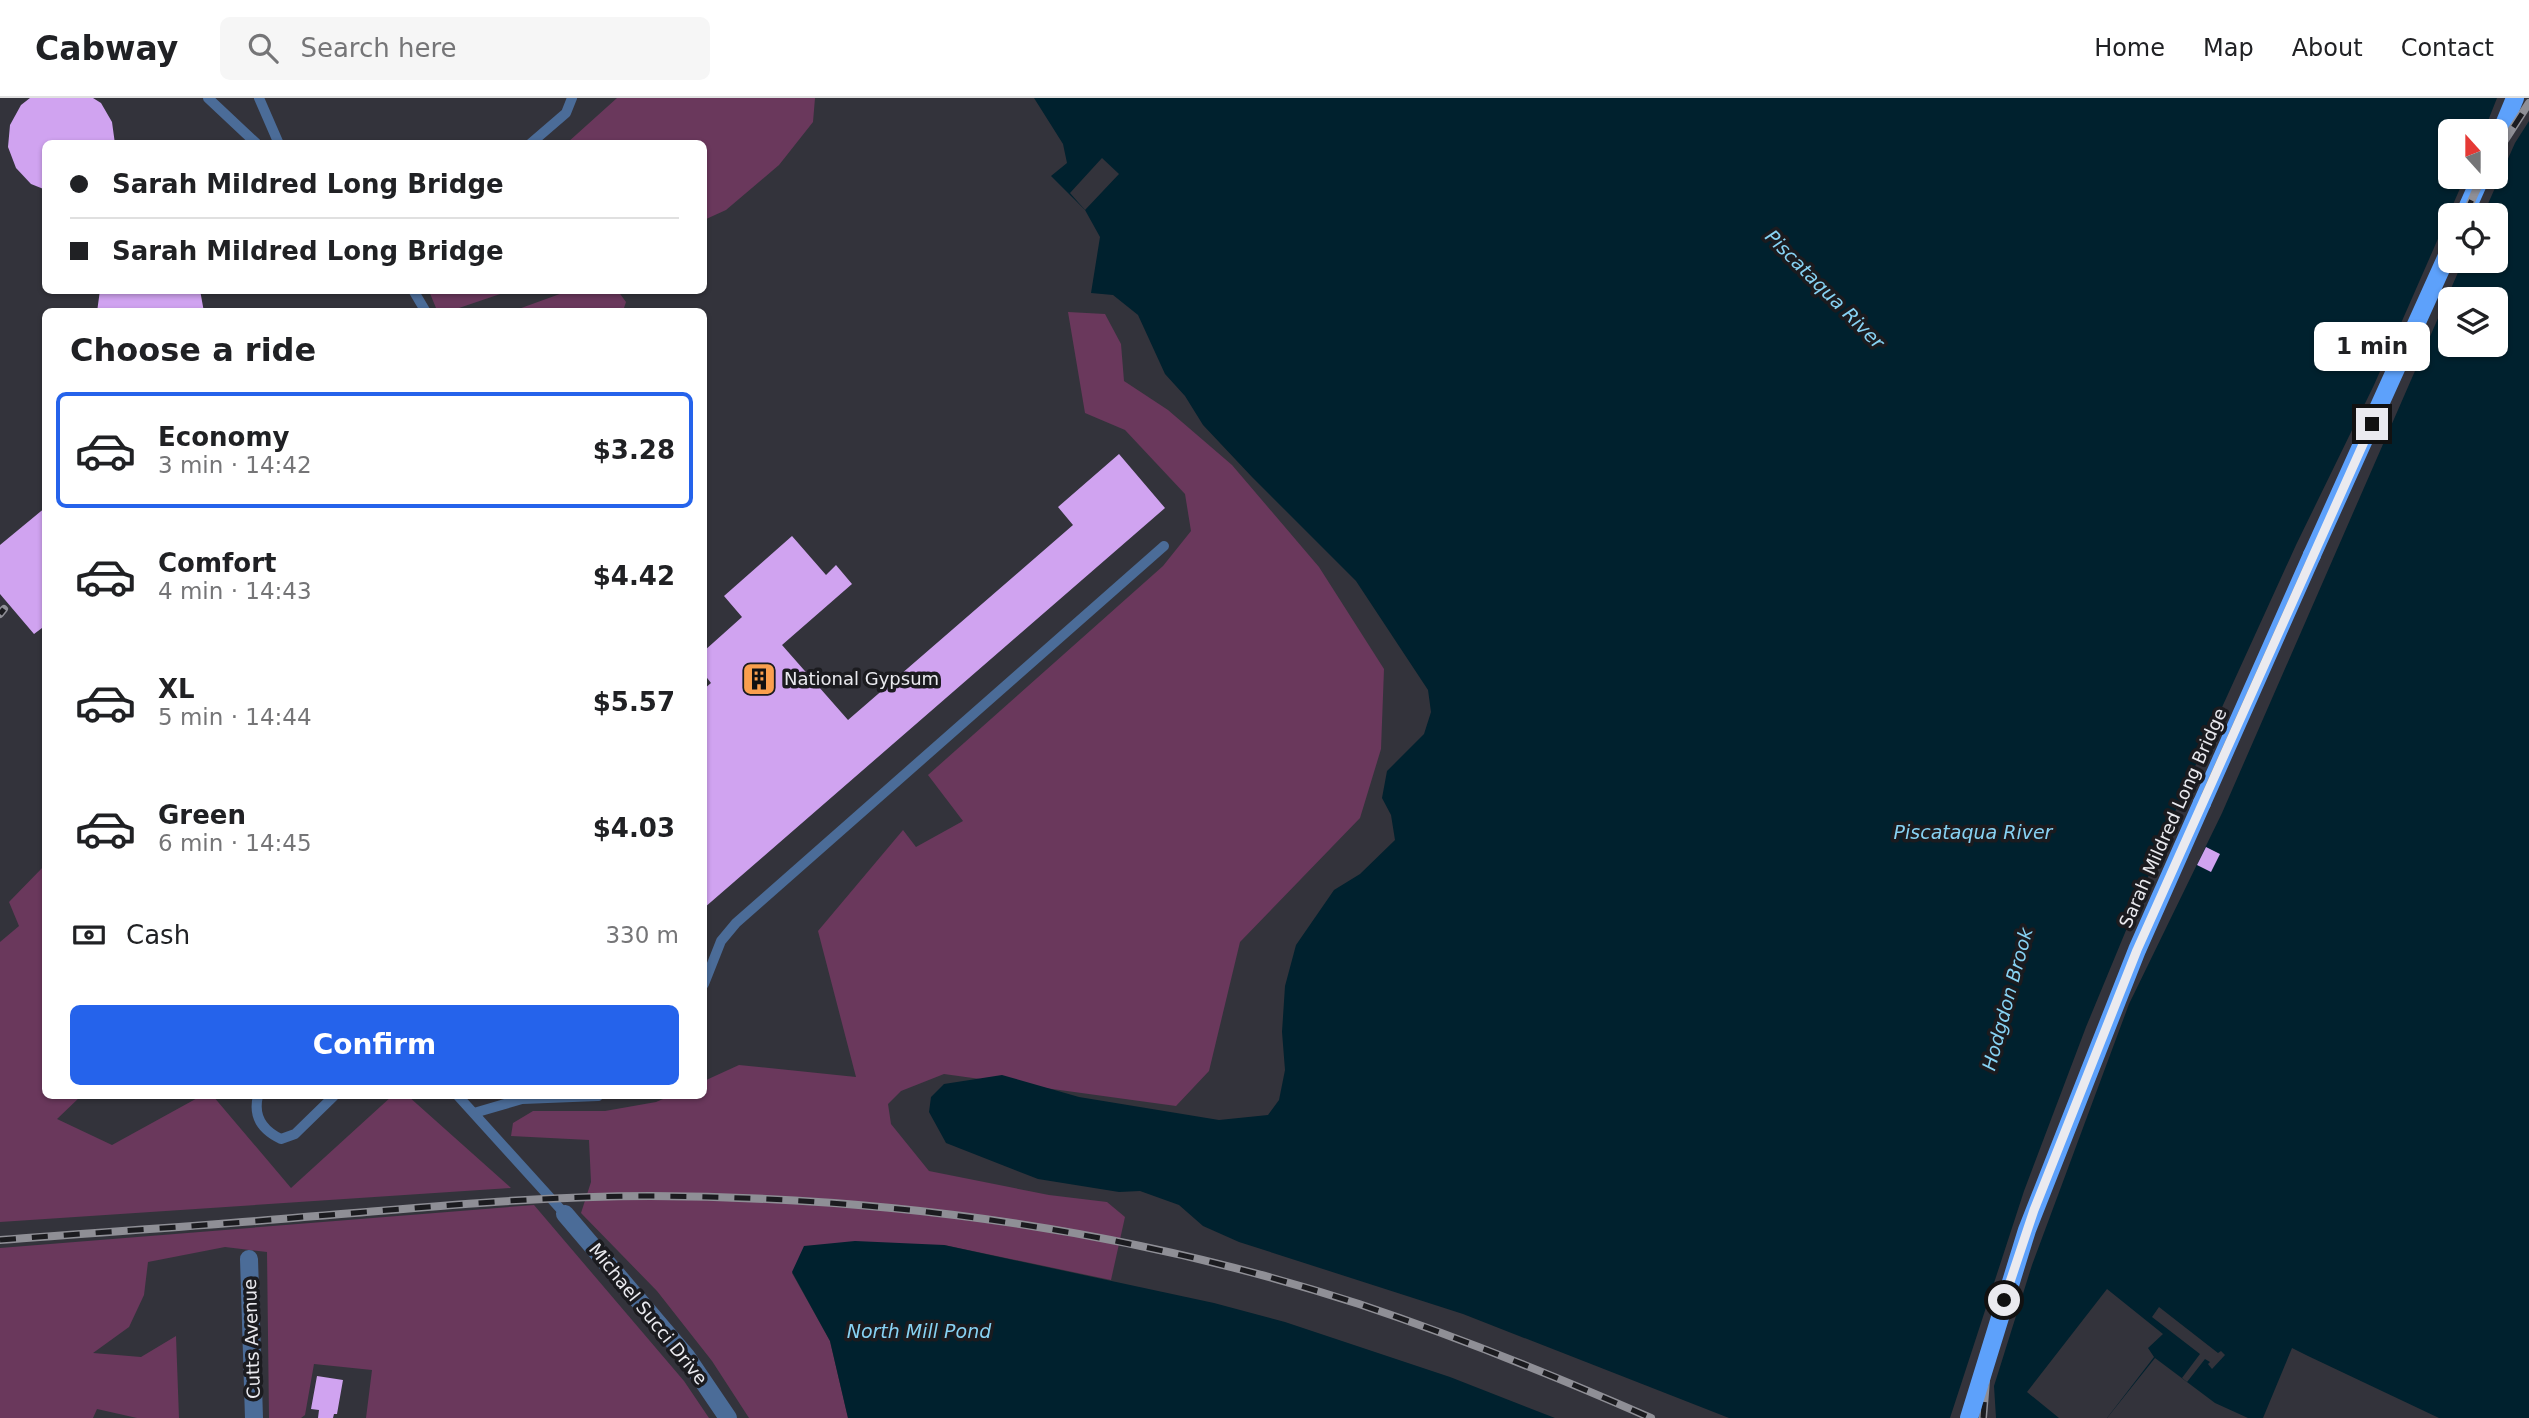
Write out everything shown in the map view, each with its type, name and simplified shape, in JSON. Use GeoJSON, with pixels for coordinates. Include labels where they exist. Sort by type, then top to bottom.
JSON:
{"type":"FeatureCollection","features":[{"type":"Feature","properties":{"kind":"main road"},"geometry":{"type":"LineString","coordinates":[[2506,119],[2515,98]]}},
{"type":"Feature","properties":{"kind":"main road","name":"Sarah Mildred Long Bridge"},"geometry":{"type":"LineString","coordinates":[[1969,1418],[2027,1230],[2137,950],[2439,273]]}},
{"type":"Feature","properties":{"kind":"street","name":"Michael Succi Drive"},"geometry":{"type":"LineString","coordinates":[[565,1213],[686,1356],[727,1418]]}},
{"type":"Feature","properties":{"kind":"street","name":"Cutts Avenue"},"geometry":{"type":"LineString","coordinates":[[249,1259],[254,1418]]}},
{"type":"Feature","properties":{"kind":"lane"},"geometry":{"type":"LineString","coordinates":[[208,98],[253,140]]}},
{"type":"Feature","properties":{"kind":"lane"},"geometry":{"type":"LineString","coordinates":[[259,98],[277,140]]}},
{"type":"Feature","properties":{"kind":"lane"},"geometry":{"type":"LineString","coordinates":[[535,140],[566,113],[572,98]]}},
{"type":"Feature","properties":{"kind":"lane"},"geometry":{"type":"LineString","coordinates":[[707,977],[721,942],[736,923],[1164,547]]}},
{"type":"Feature","properties":{"kind":"lane"},"geometry":{"type":"LineString","coordinates":[[257,1099],[256,1106],[260,1123],[270,1134],[281,1139],[295,1134],[331,1099]]}},
{"type":"Feature","properties":{"kind":"lane"},"geometry":{"type":"LineString","coordinates":[[461,1099],[565,1213]]}},
{"type":"Feature","properties":{"kind":"lane"},"geometry":{"type":"LineString","coordinates":[[474,1113],[523,1099]]}},
{"type":"Feature","properties":{"kind":"shaded area"},"geometry":{"type":"Polygon","coordinates":[[[617,98],[815,98],[813,122],[779,165],[726,210],[707,219],[707,140],[570,140],[617,98]]]}},
{"type":"Feature","properties":{"kind":"shaded area"},"geometry":{"type":"Polygon","coordinates":[[[430,294],[500,294],[459,308],[436,308],[430,294]]]}},
{"type":"Feature","properties":{"kind":"shaded area"},"geometry":{"type":"Polygon","coordinates":[[[560,294],[620,294],[626,302],[624,308],[521,308],[560,294]]]}},
{"type":"Feature","properties":{"kind":"shaded area"},"geometry":{"type":"Polygon","coordinates":[[[1068,312],[1105,314],[1121,344],[1124,381],[1168,410],[1232,465],[1319,567],[1384,669],[1381,749],[1360,818],[1240,942],[1209,1071],[1176,1106],[944,1074],[901,1091],[888,1104],[891,1124],[929,1171],[1049,1195],[1107,1202],[1125,1217],[1111,1280],[944,1245],[792,1273],[830,1341],[848,1418],[749,1418],[712,1361],[657,1291],[581,1213],[591,1182],[589,1140],[511,1136],[513,1123],[533,1111],[605,1111],[663,1099],[707,1099],[707,1080],[739,1065],[856,1077],[818,931],[903,830],[916,847],[963,821],[928,775],[1163,566],[1191,531],[1185,494],[1125,430],[1085,413],[1068,312]]]}},
{"type":"Feature","properties":{"kind":"shaded area"},"geometry":{"type":"Polygon","coordinates":[[[42,868],[42,1099],[78,1099],[57,1119],[112,1145],[196,1099],[216,1099],[291,1188],[389,1099],[411,1099],[511,1188],[0,1222],[0,942],[19,926],[9,902],[42,868]]]}},
{"type":"Feature","properties":{"kind":"shaded area"},"geometry":{"type":"Polygon","coordinates":[[[534,1205],[684,1381],[709,1418],[366,1418],[372,1370],[314,1364],[305,1415],[301,1418],[269,1418],[267,1252],[225,1247],[148,1262],[144,1295],[129,1327],[93,1353],[141,1357],[176,1336],[179,1418],[137,1418],[97,1409],[93,1418],[0,1418],[0,1248],[534,1205]]]}},
{"type":"Feature","properties":{"kind":"water","name":"Piscataqua River"},"geometry":{"type":"Polygon","coordinates":[[[1034,98],[2529,98],[2529,1418],[2248,1418],[2215,1403],[2155,1358],[2107,1418],[1729,1418],[1463,1314],[1239,1242],[1203,1226],[1179,1205],[1140,1191],[1119,1192],[1038,1179],[946,1143],[929,1112],[931,1097],[944,1084],[1002,1075],[1079,1097],[1219,1120],[1268,1115],[1279,1100],[1285,1070],[1282,1032],[1285,986],[1296,945],[1334,890],[1360,874],[1395,840],[1391,815],[1382,798],[1387,771],[1424,734],[1431,712],[1428,690],[1356,581],[1203,425],[1185,396],[1165,374],[1138,315],[1113,295],[1091,293],[1100,237],[1085,210],[1051,176],[1067,163],[1063,144],[1034,98]]]}},
{"type":"Feature","properties":{"kind":"water","name":"North Mill Pond"},"geometry":{"type":"Polygon","coordinates":[[[855,1241],[944,1245],[1214,1303],[1285,1322],[1450,1377],[1555,1418],[848,1418],[830,1341],[792,1272],[804,1246],[855,1241]]]}},
{"type":"Feature","properties":{"kind":"pier"},"geometry":{"type":"Polygon","coordinates":[[[2497,98],[2529,98],[2529,121],[2508,159],[2508,119],[2489,119],[2497,98]]]}},
{"type":"Feature","properties":{"kind":"pier"},"geometry":{"type":"Polygon","coordinates":[[[1102,158],[1119,174],[1085,210],[1070,193],[1102,158]]]}},
{"type":"Feature","properties":{"kind":"pier"},"geometry":{"type":"Polygon","coordinates":[[[2460,189],[2495,189],[2488,203],[2454,203],[2460,189]]]}},
{"type":"Feature","properties":{"kind":"pier"},"geometry":{"type":"Polygon","coordinates":[[[2438,239],[2438,273],[2458,273],[2452,287],[2438,287],[2438,318],[2222,813],[2129,1004],[2032,1265],[1994,1386],[1996,1418],[1950,1418],[2024,1191],[2086,1027],[2182,795],[2296,545],[2374,385],[2438,239]]]}},
{"type":"Feature","properties":{"kind":"pier"},"geometry":{"type":"Polygon","coordinates":[[[2107,1289],[2163,1334],[2148,1348],[2154,1357],[2107,1418],[2059,1418],[2027,1392],[2107,1289]]]}},
{"type":"Feature","properties":{"kind":"pier"},"geometry":{"type":"Polygon","coordinates":[[[2159,1307],[2218,1353],[2221,1351],[2225,1355],[2212,1369],[2208,1364],[2210,1362],[2205,1359],[2187,1382],[2182,1378],[2200,1354],[2152,1317],[2159,1307]]]}},
{"type":"Feature","properties":{"kind":"pier"},"geometry":{"type":"Polygon","coordinates":[[[2292,1348],[2308,1356],[2439,1418],[2263,1418],[2292,1348]]]}},
{"type":"Feature","properties":{"kind":"building"},"geometry":{"type":"Polygon","coordinates":[[[30,98],[93,98],[101,103],[112,122],[114,140],[42,140],[42,188],[31,184],[16,168],[8,147],[10,125],[21,105],[30,98]]]}},
{"type":"Feature","properties":{"kind":"building"},"geometry":{"type":"Polygon","coordinates":[[[99,294],[201,294],[203,308],[98,308],[99,294]]]}},
{"type":"Feature","properties":{"kind":"building","name":"National Gypsum"},"geometry":{"type":"Polygon","coordinates":[[[1119,454],[1165,508],[707,905],[707,686],[711,683],[707,678],[707,648],[742,617],[724,596],[792,536],[826,575],[836,565],[852,584],[782,645],[848,720],[1073,525],[1058,507],[1119,454]]]}},
{"type":"Feature","properties":{"kind":"building"},"geometry":{"type":"Polygon","coordinates":[[[42,510],[42,628],[34,634],[0,594],[0,545],[42,510]]]}},
{"type":"Feature","properties":{"kind":"building"},"geometry":{"type":"Polygon","coordinates":[[[2206,847],[2220,854],[2211,872],[2197,865],[2206,847]]]}},
{"type":"Feature","properties":{"kind":"building"},"geometry":{"type":"Polygon","coordinates":[[[317,1376],[343,1380],[337,1414],[334,1414],[333,1418],[318,1418],[319,1410],[311,1409],[317,1376]]]}},
{"type":"Feature","properties":{"kind":"railway"},"geometry":{"type":"LineString","coordinates":[[2508,135],[2529,103]]}},
{"type":"Feature","properties":{"kind":"railway"},"geometry":{"type":"LineString","coordinates":[[2470,203],[2477,189]]}},
{"type":"Feature","properties":{"kind":"railway"},"geometry":{"type":"LineString","coordinates":[[1983,1418],[1987,1368],[2026,1232],[2135,952],[2439,273]]}},
{"type":"Feature","properties":{"kind":"railway"},"geometry":{"type":"LineString","coordinates":[[0,614],[4,609]]}},
{"type":"Feature","properties":{"kind":"railway"},"geometry":{"type":"LineString","coordinates":[[0,1240],[564,1198],[740,1198],[919,1211],[1097,1238],[1186,1256],[1273,1278],[1433,1330],[1543,1372],[1651,1418]]}},
{"type":"Feature","properties":{"kind":"place","name":"National Gypsum"},"geometry":{"type":"Point","coordinates":[759,679]}},
{"type":"Feature","properties":{"kind":"route"},"geometry":{"type":"LineString","coordinates":[[2004,1300],[2034,1210],[2137,950],[2372,424]]}},
{"type":"Feature","properties":{"kind":"water label","name":"Hodgdon Brook"},"geometry":{"type":"Point","coordinates":[2007,999]}}]}
